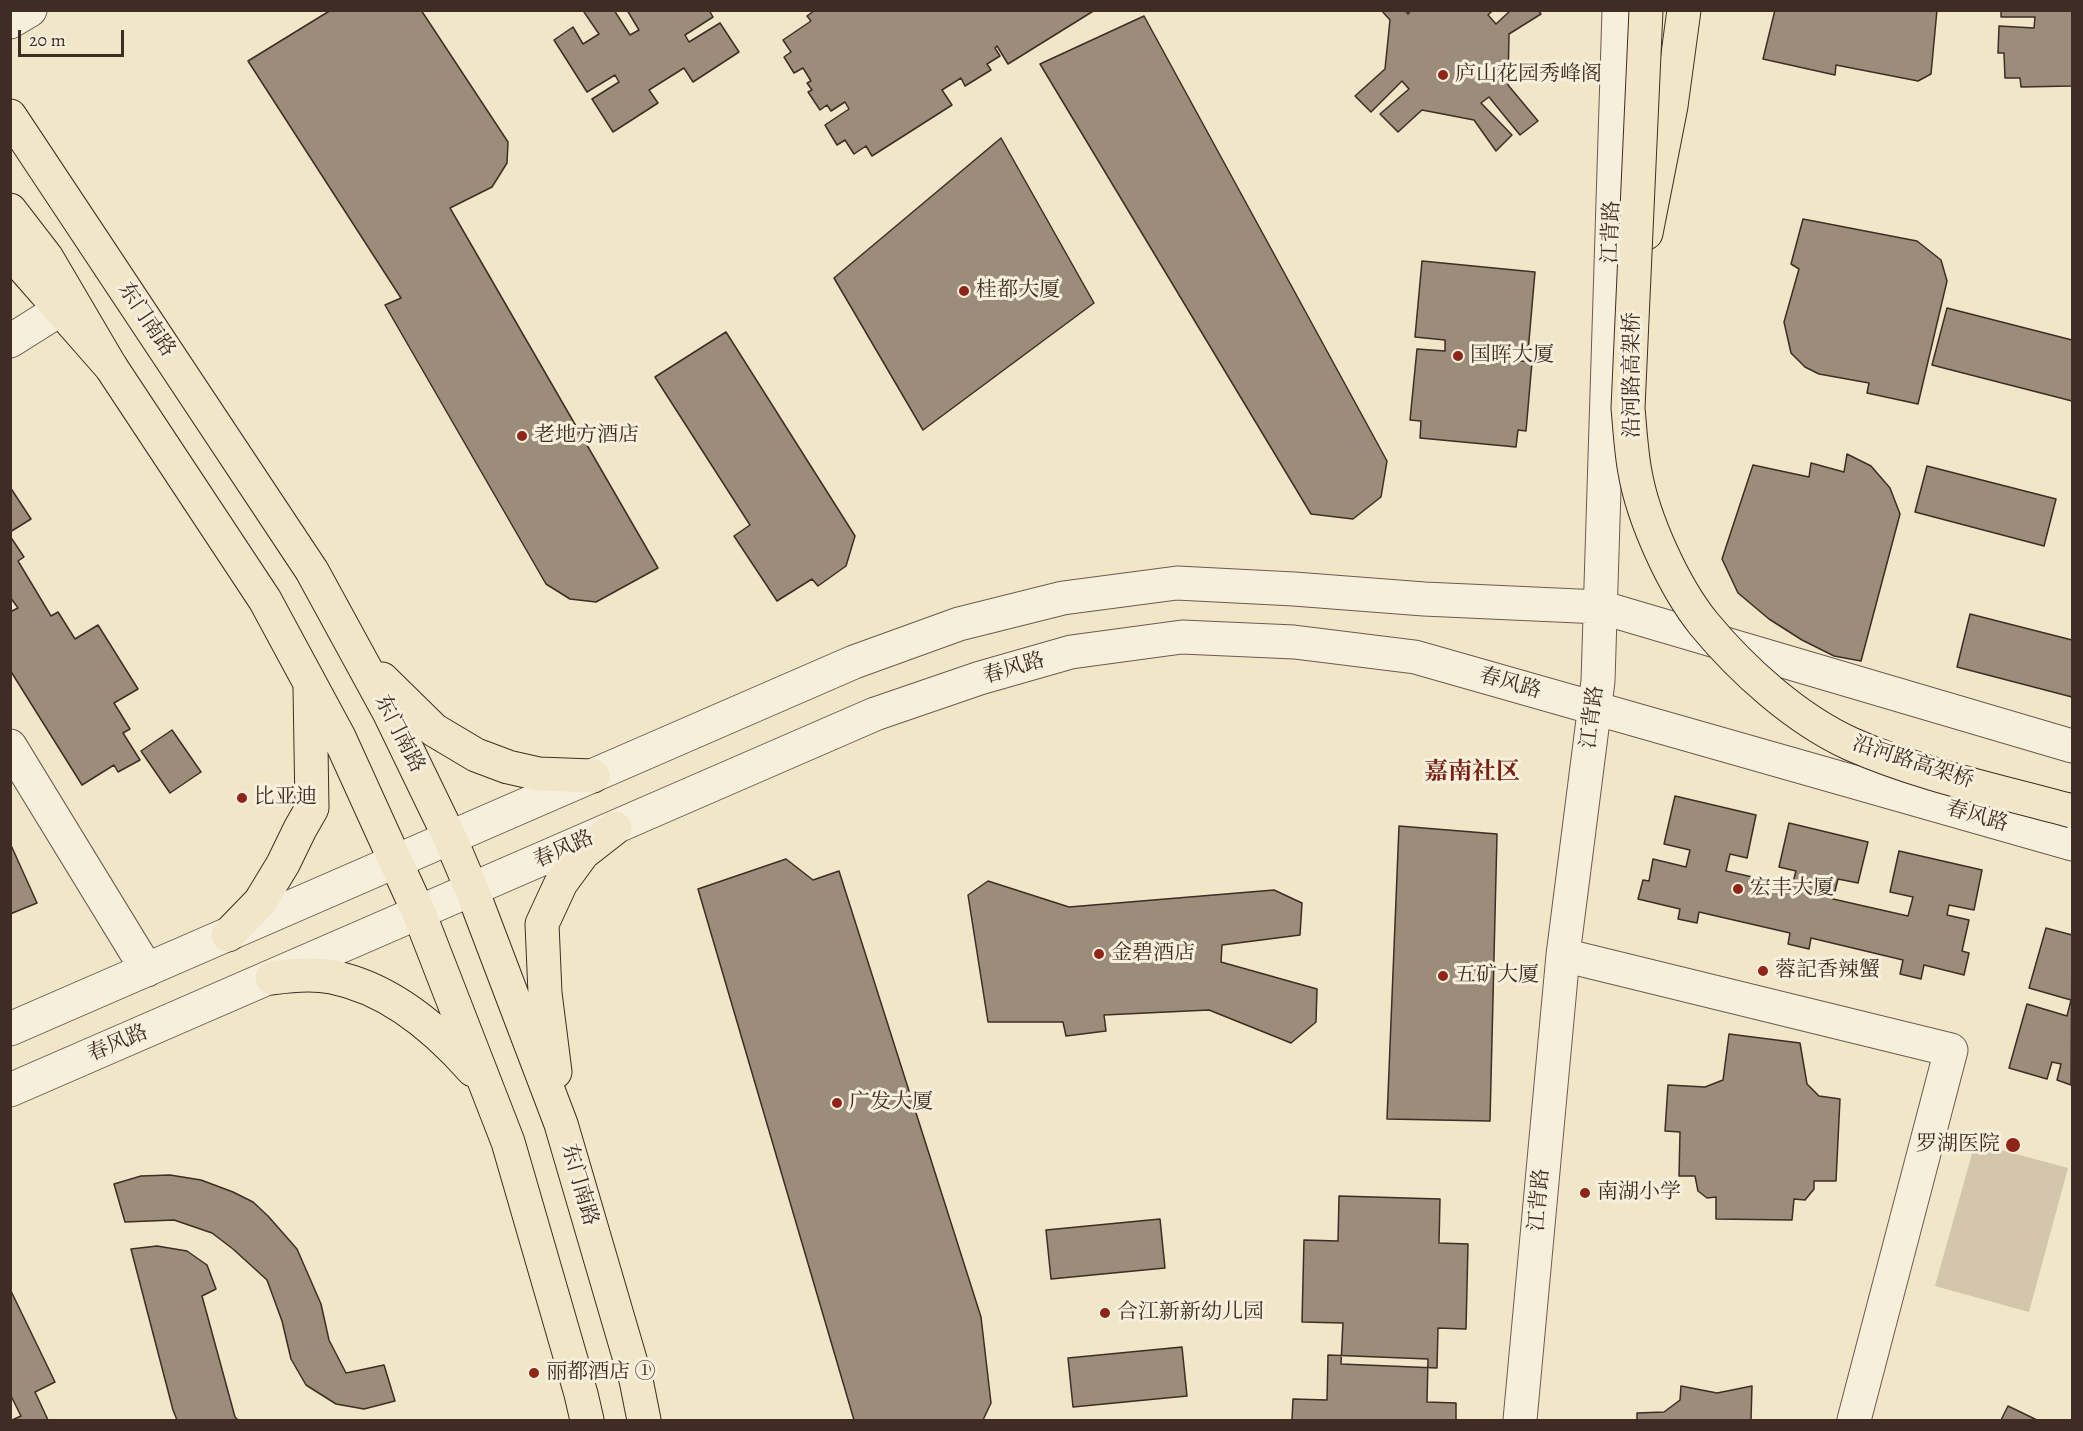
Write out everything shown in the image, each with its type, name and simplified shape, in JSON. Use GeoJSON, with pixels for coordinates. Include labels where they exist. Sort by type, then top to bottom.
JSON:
{"type":"FeatureCollection","features":[{"type":"Feature","properties":{"kind":"main road","name":"沿河路高架桥"},"geometry":{"type":"LineString","coordinates":[[1646,10],[1628,408],[1635,472],[1649,522],[1669,568],[1703,623],[1755,679],[1805,718],[1849,743],[1901,764],[2073,811]]}},
{"type":"Feature","properties":{"kind":"main road"},"geometry":{"type":"LineString","coordinates":[[1632,316],[1642,252],[1671,106],[1684,10]]}},
{"type":"Feature","properties":{"kind":"main road","name":"东门南路"},"geometry":{"type":"LineString","coordinates":[[10,116],[312,571],[389,712],[450,838],[472,890],[561,1124],[636,1380],[644,1420]]}},
{"type":"Feature","properties":{"kind":"main road"},"geometry":{"type":"LineString","coordinates":[[10,210],[47,258],[111,367],[265,600],[339,738],[419,913],[508,1142],[587,1420]]}},
{"type":"Feature","properties":{"kind":"main road"},"geometry":{"type":"LineString","coordinates":[[10,252],[111,367]]}},
{"type":"Feature","properties":{"kind":"main road"},"geometry":{"type":"LineString","coordinates":[[358,655],[434,730],[476,755],[539,774],[593,776]]}},
{"type":"Feature","properties":{"kind":"main road"},"geometry":{"type":"LineString","coordinates":[[228,935],[260,902],[284,864],[312,808],[310,683]]}},
{"type":"Feature","properties":{"kind":"main road"},"geometry":{"type":"LineString","coordinates":[[561,1124],[545,993],[542,924],[561,883],[583,853],[615,828]]}},
{"type":"Feature","properties":{"kind":"main road"},"geometry":{"type":"LineString","coordinates":[[272,978],[303,974],[332,976],[365,987],[417,1016],[451,1045],[485,1084]]}},
{"type":"Feature","properties":{"kind":"street"},"geometry":{"type":"LineString","coordinates":[[10,22],[30,10]]}},
{"type":"Feature","properties":{"kind":"street","name":"江背路"},"geometry":{"type":"LineString","coordinates":[[1520,1420],[1563,955],[1598,681],[1619,10]]}},
{"type":"Feature","properties":{"kind":"street"},"geometry":{"type":"LineString","coordinates":[[10,341],[61,309]]}},
{"type":"Feature","properties":{"kind":"street"},"geometry":{"type":"LineString","coordinates":[[10,1029],[854,662],[959,624],[1063,597],[1177,583],[1424,599],[1600,607],[2073,746]]}},
{"type":"Feature","properties":{"kind":"street","name":"春风路"},"geometry":{"type":"LineString","coordinates":[[10,1090],[272,978],[874,714],[980,678],[1071,652],[1182,638],[1294,642],[1415,657],[2073,844]]}},
{"type":"Feature","properties":{"kind":"street"},"geometry":{"type":"LineString","coordinates":[[10,746],[147,970]]}},
{"type":"Feature","properties":{"kind":"street"},"geometry":{"type":"LineString","coordinates":[[1563,955],[1951,1050],[1854,1420]]}},
{"type":"Feature","properties":{"kind":"shaded area"},"geometry":{"type":"Polygon","coordinates":[[[1975,1143],[2068,1168],[2029,1312],[1935,1286],[1975,1143]]]}},
{"type":"Feature","properties":{"kind":"building","name":"老地方酒店"},"geometry":{"type":"Polygon","coordinates":[[[331,10],[421,10],[508,142],[507,163],[492,187],[450,208],[658,568],[596,602],[570,599],[546,584],[385,305],[401,298],[248,61],[331,10]]]}},
{"type":"Feature","properties":{"kind":"building"},"geometry":{"type":"Polygon","coordinates":[[[614,10],[630,35],[639,30],[627,10],[709,10],[713,17],[685,35],[689,42],[720,23],[739,52],[693,82],[684,68],[649,90],[658,103],[613,132],[592,99],[619,82],[615,75],[587,92],[554,40],[573,27],[583,44],[599,34],[584,12],[614,10]]]}},
{"type":"Feature","properties":{"kind":"building"},"geometry":{"type":"Polygon","coordinates":[[[815,10],[1095,10],[1008,64],[997,46],[995,48],[1000,56],[987,64],[991,70],[965,86],[961,78],[942,90],[952,105],[872,156],[866,146],[854,154],[845,140],[837,145],[825,125],[849,109],[845,102],[831,111],[827,105],[820,110],[808,92],[812,90],[807,83],[811,81],[803,68],[794,73],[784,57],[791,52],[783,40],[811,21],[807,16],[815,10]]]}},
{"type":"Feature","properties":{"kind":"building","name":"庐山花园秀峰阁"},"geometry":{"type":"Polygon","coordinates":[[[1381,10],[1405,10],[1408,14],[1411,10],[1493,10],[1488,15],[1496,24],[1511,10],[1538,10],[1541,14],[1509,34],[1508,85],[1538,121],[1520,135],[1489,97],[1481,103],[1512,135],[1496,151],[1474,120],[1422,110],[1398,132],[1380,114],[1409,89],[1402,81],[1371,112],[1355,96],[1385,69],[1390,20],[1381,10]]]}},
{"type":"Feature","properties":{"kind":"building"},"geometry":{"type":"Polygon","coordinates":[[[1775,10],[1937,10],[1931,74],[1918,81],[1836,65],[1835,75],[1763,59],[1775,10]]]}},
{"type":"Feature","properties":{"kind":"building"},"geometry":{"type":"Polygon","coordinates":[[[2001,10],[2072,10],[2072,86],[2021,87],[2020,78],[2005,78],[2004,53],[1998,53],[1999,26],[2034,28],[2035,17],[2001,17],[2001,10]]]}},
{"type":"Feature","properties":{"kind":"building"},"geometry":{"type":"Polygon","coordinates":[[[1144,16],[1387,461],[1381,497],[1353,519],[1311,514],[1040,64],[1144,16]]]}},
{"type":"Feature","properties":{"kind":"building","name":"桂都大厦"},"geometry":{"type":"Polygon","coordinates":[[[1001,138],[1094,303],[923,430],[834,278],[1001,138]]]}},
{"type":"Feature","properties":{"kind":"building"},"geometry":{"type":"Polygon","coordinates":[[[1803,219],[1917,241],[1941,260],[1947,281],[1918,404],[1867,393],[1869,383],[1819,374],[1805,367],[1791,353],[1784,322],[1799,269],[1791,264],[1803,219]]]}},
{"type":"Feature","properties":{"kind":"building","name":"国晖大厦"},"geometry":{"type":"Polygon","coordinates":[[[1422,261],[1535,272],[1528,352],[1501,350],[1499,359],[1532,362],[1526,431],[1518,430],[1516,447],[1420,438],[1421,421],[1410,420],[1417,349],[1445,351],[1445,340],[1415,337],[1422,261]]]}},
{"type":"Feature","properties":{"kind":"building"},"geometry":{"type":"Polygon","coordinates":[[[1947,308],[2072,340],[2072,401],[1932,365],[1947,308]]]}},
{"type":"Feature","properties":{"kind":"building"},"geometry":{"type":"Polygon","coordinates":[[[726,332],[855,536],[846,566],[818,586],[812,579],[777,601],[734,536],[750,525],[655,377],[726,332]]]}},
{"type":"Feature","properties":{"kind":"building"},"geometry":{"type":"Polygon","coordinates":[[[1847,454],[1871,466],[1890,488],[1900,514],[1861,661],[1834,656],[1802,640],[1769,619],[1738,593],[1722,559],[1753,465],[1809,477],[1811,463],[1844,472],[1847,454]]]}},
{"type":"Feature","properties":{"kind":"building"},"geometry":{"type":"Polygon","coordinates":[[[1927,466],[2056,499],[2044,546],[1915,512],[1927,466]]]}},
{"type":"Feature","properties":{"kind":"building"},"geometry":{"type":"Polygon","coordinates":[[[10,487],[31,519],[10,532],[10,487]]]}},
{"type":"Feature","properties":{"kind":"building"},"geometry":{"type":"Polygon","coordinates":[[[10,536],[24,557],[18,561],[51,616],[58,612],[75,639],[98,625],[138,689],[114,703],[130,729],[123,733],[140,760],[118,772],[114,765],[82,785],[10,670],[10,612],[18,608],[10,597],[10,536]]]}},
{"type":"Feature","properties":{"kind":"building"},"geometry":{"type":"Polygon","coordinates":[[[1970,614],[2072,640],[2072,697],[1957,667],[1970,614]]]}},
{"type":"Feature","properties":{"kind":"building"},"geometry":{"type":"Polygon","coordinates":[[[172,730],[201,772],[170,793],[141,751],[172,730]]]}},
{"type":"Feature","properties":{"kind":"building","name":"宏丰大厦"},"geometry":{"type":"Polygon","coordinates":[[[1675,796],[1756,815],[1747,858],[1730,854],[1726,871],[1792,886],[1796,871],[1779,867],[1789,823],[1868,842],[1858,883],[1838,879],[1833,899],[1908,916],[1913,897],[1890,892],[1899,851],[1982,870],[1974,910],[1949,905],[1947,915],[1969,920],[1962,951],[1969,953],[1964,975],[1924,965],[1921,979],[1900,974],[1903,960],[1811,938],[1809,949],[1788,944],[1790,933],[1699,912],[1697,923],[1678,919],[1680,909],[1638,899],[1643,880],[1649,881],[1653,859],[1686,867],[1690,850],[1664,844],[1675,796]]]}},
{"type":"Feature","properties":{"kind":"building","name":"五矿大厦"},"geometry":{"type":"Polygon","coordinates":[[[1399,826],[1497,834],[1490,1121],[1387,1119],[1399,826]]]}},
{"type":"Feature","properties":{"kind":"building"},"geometry":{"type":"Polygon","coordinates":[[[10,843],[37,903],[10,914],[10,843]]]}},
{"type":"Feature","properties":{"kind":"building","name":"广发大厦"},"geometry":{"type":"Polygon","coordinates":[[[786,859],[813,880],[839,871],[981,1317],[991,1403],[983,1420],[854,1420],[698,889],[786,859]]]}},
{"type":"Feature","properties":{"kind":"building","name":"金碧酒店"},"geometry":{"type":"Polygon","coordinates":[[[988,881],[1069,907],[1274,890],[1302,903],[1300,935],[1222,945],[1221,962],[1317,989],[1316,1022],[1291,1043],[1209,1010],[1104,1015],[1106,1031],[1066,1036],[1063,1022],[988,1022],[968,895],[988,881]]]}},
{"type":"Feature","properties":{"kind":"building"},"geometry":{"type":"Polygon","coordinates":[[[2046,928],[2072,935],[2071,1085],[2057,1080],[2061,1064],[2052,1062],[2047,1079],[2009,1068],[2027,1004],[2067,1016],[2071,1000],[2029,988],[2046,928]]]}},
{"type":"Feature","properties":{"kind":"building"},"geometry":{"type":"Polygon","coordinates":[[[1729,1034],[1800,1043],[1807,1084],[1819,1096],[1840,1099],[1836,1181],[1814,1181],[1814,1189],[1805,1200],[1794,1199],[1792,1220],[1716,1219],[1716,1197],[1707,1198],[1698,1191],[1695,1176],[1679,1176],[1680,1132],[1665,1131],[1668,1085],[1705,1087],[1723,1080],[1729,1034]]]}},
{"type":"Feature","properties":{"kind":"building"},"geometry":{"type":"Polygon","coordinates":[[[170,1175],[201,1180],[233,1192],[253,1202],[268,1216],[297,1249],[321,1304],[329,1340],[346,1373],[384,1365],[395,1401],[364,1409],[336,1404],[306,1385],[291,1359],[282,1321],[267,1280],[212,1233],[174,1220],[125,1222],[114,1184],[141,1176],[170,1175]]]}},
{"type":"Feature","properties":{"kind":"building"},"geometry":{"type":"Polygon","coordinates":[[[1339,1196],[1440,1199],[1439,1243],[1468,1244],[1466,1329],[1438,1328],[1437,1368],[1341,1364],[1343,1323],[1302,1322],[1304,1240],[1338,1241],[1339,1196]]]}},
{"type":"Feature","properties":{"kind":"building"},"geometry":{"type":"Polygon","coordinates":[[[1160,1219],[1165,1268],[1051,1279],[1046,1230],[1160,1219]]]}},
{"type":"Feature","properties":{"kind":"building"},"geometry":{"type":"Polygon","coordinates":[[[157,1246],[187,1251],[207,1265],[216,1289],[202,1296],[235,1417],[238,1420],[177,1420],[131,1249],[157,1246]]]}},
{"type":"Feature","properties":{"kind":"building"},"geometry":{"type":"Polygon","coordinates":[[[10,1289],[55,1382],[35,1392],[48,1420],[12,1420],[21,1416],[10,1394],[10,1289]]]}},
{"type":"Feature","properties":{"kind":"building"},"geometry":{"type":"Polygon","coordinates":[[[1182,1347],[1187,1396],[1073,1407],[1068,1358],[1182,1347]]]}},
{"type":"Feature","properties":{"kind":"building"},"geometry":{"type":"Polygon","coordinates":[[[1328,1355],[1428,1359],[1427,1402],[1456,1403],[1456,1420],[1292,1420],[1293,1399],[1327,1400],[1328,1355]]]}},
{"type":"Feature","properties":{"kind":"building"},"geometry":{"type":"Polygon","coordinates":[[[1681,1386],[1717,1393],[1752,1386],[1751,1420],[1637,1420],[1637,1413],[1664,1412],[1680,1400],[1681,1386]]]}},
{"type":"Feature","properties":{"kind":"building"},"geometry":{"type":"Polygon","coordinates":[[[2008,1406],[2037,1420],[2001,1420],[2008,1406]]]}},
{"type":"Feature","properties":{"kind":"place","name":"庐山花园秀峰阁"},"geometry":{"type":"Point","coordinates":[1443,75]}},
{"type":"Feature","properties":{"kind":"place","name":"桂都大厦"},"geometry":{"type":"Point","coordinates":[964,291]}},
{"type":"Feature","properties":{"kind":"place","name":"国晖大厦"},"geometry":{"type":"Point","coordinates":[1458,356]}},
{"type":"Feature","properties":{"kind":"place","name":"老地方酒店"},"geometry":{"type":"Point","coordinates":[522,436]}},
{"type":"Feature","properties":{"kind":"place","name":"比亚迪"},"geometry":{"type":"Point","coordinates":[242,798]}},
{"type":"Feature","properties":{"kind":"place","name":"宏丰大厦"},"geometry":{"type":"Point","coordinates":[1738,889]}},
{"type":"Feature","properties":{"kind":"place","name":"金碧酒店"},"geometry":{"type":"Point","coordinates":[1099,954]}},
{"type":"Feature","properties":{"kind":"place","name":"蓉記香辣蟹"},"geometry":{"type":"Point","coordinates":[1763,971]}},
{"type":"Feature","properties":{"kind":"place","name":"五矿大厦"},"geometry":{"type":"Point","coordinates":[1443,976]}},
{"type":"Feature","properties":{"kind":"place","name":"广发大厦"},"geometry":{"type":"Point","coordinates":[837,1103]}},
{"type":"Feature","properties":{"kind":"place","name":"罗湖医院"},"geometry":{"type":"Point","coordinates":[2013,1145]}},
{"type":"Feature","properties":{"kind":"place","name":"南湖小学"},"geometry":{"type":"Point","coordinates":[1585,1193]}},
{"type":"Feature","properties":{"kind":"place","name":"合江新新幼儿园"},"geometry":{"type":"Point","coordinates":[1105,1313]}},
{"type":"Feature","properties":{"kind":"place","name":"丽都酒店 ①"},"geometry":{"type":"Point","coordinates":[534,1373]}},
{"type":"Feature","properties":{"kind":"district","name":"嘉南社区"},"geometry":{"type":"Point","coordinates":[1472,773]}}]}
